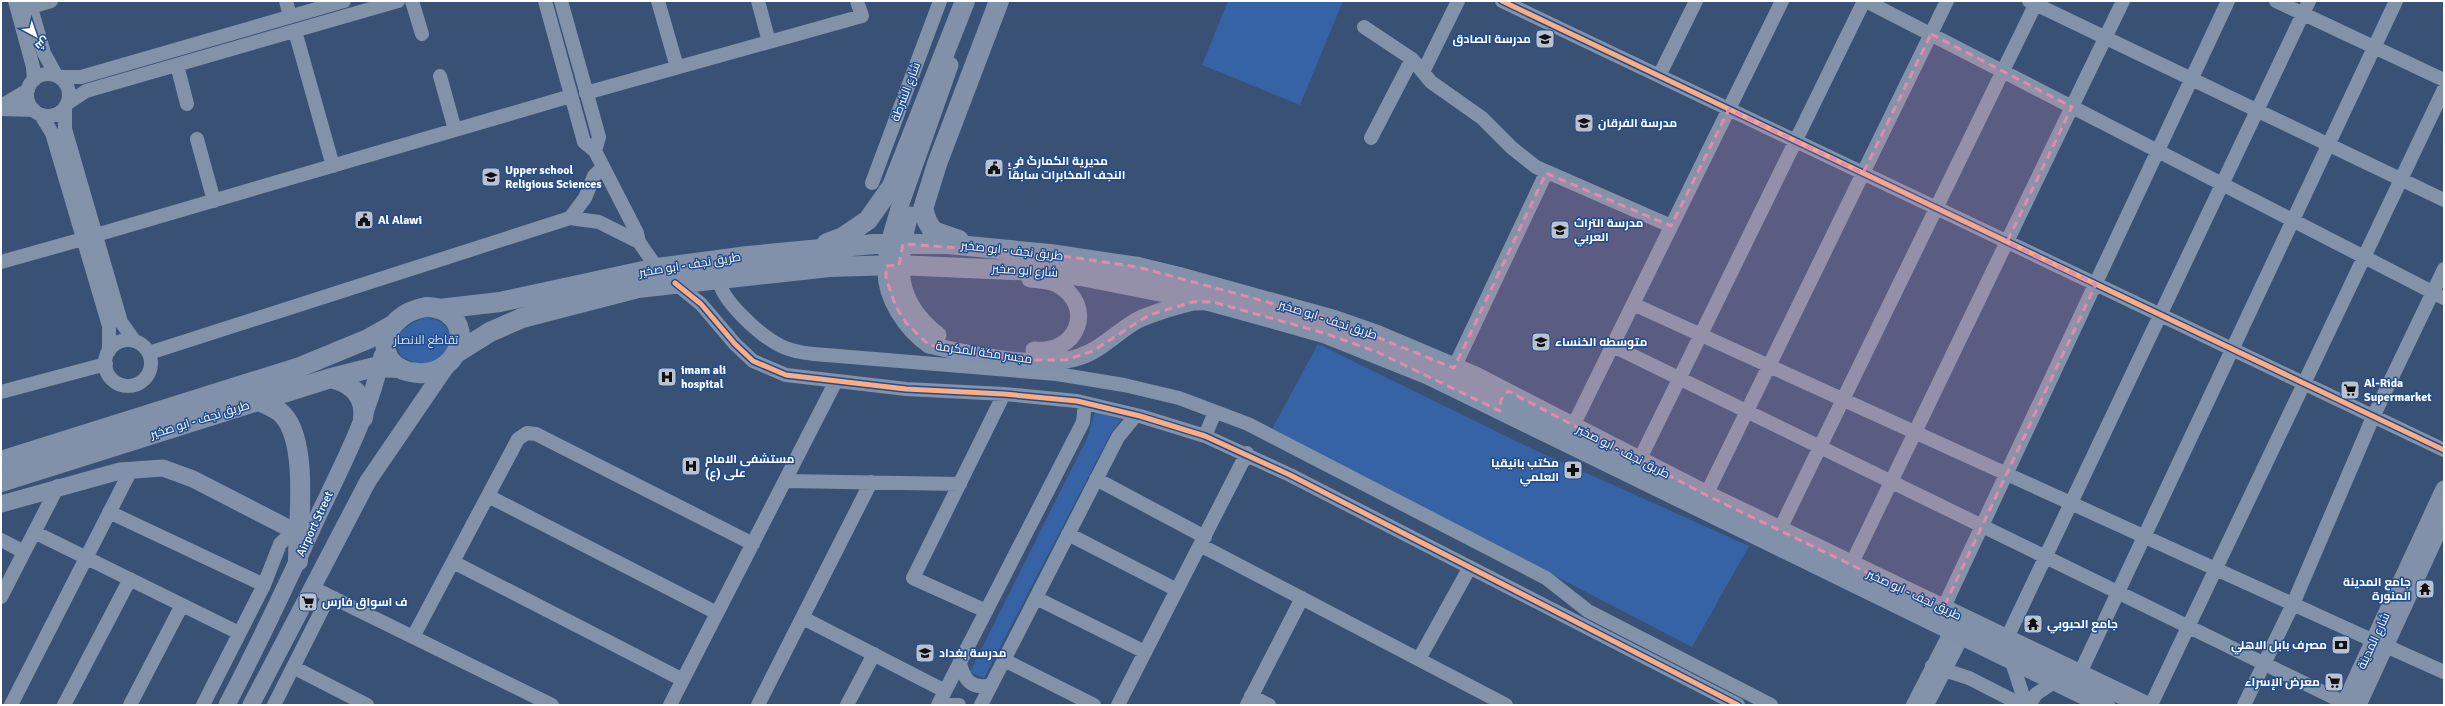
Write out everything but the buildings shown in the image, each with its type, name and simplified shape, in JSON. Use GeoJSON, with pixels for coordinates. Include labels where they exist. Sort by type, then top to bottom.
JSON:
{"type":"FeatureCollection","features":[{"type":"Feature","properties":{"kind":"highway"},"geometry":{"type":"LineString","coordinates":[[793,253],[843,237],[868,220],[885,199],[904,159],[965,1]]}},
{"type":"Feature","properties":{"kind":"highway"},"geometry":{"type":"LineString","coordinates":[[996,248],[964,242],[933,230],[926,221],[923,209],[937,164],[999,1]]}},
{"type":"Feature","properties":{"kind":"highway","name":"طريق نجف - ابو صخير"},"geometry":{"type":"LineString","coordinates":[[439,309],[500,302],[657,268],[748,256],[793,253],[874,244],[947,244],[996,248],[1050,254],[1138,267],[1255,297],[1377,335],[1454,368],[1500,411],[2105,705]]}},
{"type":"Feature","properties":{"kind":"highway","name":"شارع ابو صخير"},"geometry":{"type":"LineString","coordinates":[[675,283],[829,267],[895,265],[1037,271],[1081,276],[1213,302],[1324,333]]}},
{"type":"Feature","properties":{"kind":"highway","name":"طريق نجف - ابو صخير"},"geometry":{"type":"LineString","coordinates":[[454,356],[505,324],[540,312],[638,288],[675,283]]}},
{"type":"Feature","properties":{"kind":"highway"},"geometry":{"type":"LineString","coordinates":[[426,307],[439,309],[451,316],[457,324],[461,338],[454,356],[438,369],[424,373],[400,368],[389,356],[389,331],[410,311],[426,307]]}},
{"type":"Feature","properties":{"kind":"highway","name":"طريق نجف - ابو صخير"},"geometry":{"type":"LineString","coordinates":[[1,461],[300,367],[389,331]]}},
{"type":"Feature","properties":{"kind":"highway","name":"طريق نجف - ابو صخير"},"geometry":{"type":"LineString","coordinates":[[1324,333],[1470,384],[1509,392],[1706,495],[1780,529],[1851,566],[2007,638],[2144,705]]}},
{"type":"Feature","properties":{"kind":"highway","name":"طريق نجف - ابو صخير"},"geometry":{"type":"LineString","coordinates":[[1,482],[330,378],[380,367],[400,368]]}},
{"type":"Feature","properties":{"kind":"highway"},"geometry":{"type":"LineString","coordinates":[[330,378],[347,384],[358,393],[364,410],[363,418]]}},
{"type":"Feature","properties":{"kind":"highway"},"geometry":{"type":"LineString","coordinates":[[1500,411],[1501,400],[1509,392]]}},
{"type":"Feature","properties":{"kind":"highway"},"geometry":{"type":"LineString","coordinates":[[259,401],[278,410],[291,428],[296,446],[300,472],[298,560]]}},
{"type":"Feature","properties":{"kind":"main road"},"geometry":{"type":"LineString","coordinates":[[966,42],[974,1]]}},
{"type":"Feature","properties":{"kind":"main road"},"geometry":{"type":"LineString","coordinates":[[966,42],[991,1]]}},
{"type":"Feature","properties":{"kind":"main road","name":"مجسر مكة المكرمة"},"geometry":{"type":"LineString","coordinates":[[966,42],[905,212],[888,247],[886,270],[888,287],[902,317],[920,339],[1050,351],[1060,348],[1072,338],[1076,329],[1077,305],[1071,296],[1056,284],[995,276],[967,268]]}},
{"type":"Feature","properties":{"kind":"main road","name":"مجسر مكة المكرمة"},"geometry":{"type":"LineString","coordinates":[[905,212],[900,263],[901,281],[906,299],[928,328],[933,340]]}},
{"type":"Feature","properties":{"kind":"main road","name":"مجسر مكة المكرمة"},"geometry":{"type":"LineString","coordinates":[[933,340],[1014,360],[1066,360],[1093,350],[1149,315],[1194,302],[1213,302]]}},
{"type":"Feature","properties":{"kind":"main road","name":"Airport Street"},"geometry":{"type":"LineString","coordinates":[[227,705],[298,560],[363,418],[380,367],[389,331]]}},
{"type":"Feature","properties":{"kind":"main road","name":"Airport Street"},"geometry":{"type":"LineString","coordinates":[[251,705],[311,587],[368,481],[454,356]]}},
{"type":"Feature","properties":{"kind":"main road"},"geometry":{"type":"LineString","coordinates":[[1,504],[58,486],[120,471],[163,468],[192,479],[298,535]]}},
{"type":"Feature","properties":{"kind":"main road","name":"شارع المدينة"},"geometry":{"type":"LineString","coordinates":[[2380,643],[2444,489]]}},
{"type":"Feature","properties":{"kind":"main road","name":"شارع المدينة"},"geometry":{"type":"LineString","coordinates":[[2349,704],[2444,518]]}},
{"type":"Feature","properties":{"kind":"street"},"geometry":{"type":"LineString","coordinates":[[15,1],[33,67],[30,104],[38,112],[52,133],[90,237],[121,322],[134,340],[145,347],[149,353],[150,370],[145,378],[134,384],[121,384],[114,380],[108,373],[107,358],[109,326],[90,237],[65,129],[66,105],[69,92],[44,52],[30,4],[52,1]]}},
{"type":"Feature","properties":{"kind":"street"},"geometry":{"type":"LineString","coordinates":[[286,1],[290,16]]}},
{"type":"Feature","properties":{"kind":"street"},"geometry":{"type":"LineString","coordinates":[[1,107],[44,74],[81,77],[344,1]]}},
{"type":"Feature","properties":{"kind":"street"},"geometry":{"type":"LineString","coordinates":[[1,107],[55,114],[86,91],[398,1]]}},
{"type":"Feature","properties":{"kind":"street"},"geometry":{"type":"LineString","coordinates":[[412,1],[422,34]]}},
{"type":"Feature","properties":{"kind":"street"},"geometry":{"type":"LineString","coordinates":[[545,1],[584,142],[596,151],[639,242],[657,268]]}},
{"type":"Feature","properties":{"kind":"street"},"geometry":{"type":"LineString","coordinates":[[561,1],[598,137],[596,151]]}},
{"type":"Feature","properties":{"kind":"street"},"geometry":{"type":"LineString","coordinates":[[658,1],[677,67]]}},
{"type":"Feature","properties":{"kind":"street"},"geometry":{"type":"LineString","coordinates":[[758,1],[769,42]]}},
{"type":"Feature","properties":{"kind":"street"},"geometry":{"type":"LineString","coordinates":[[586,93],[862,16],[857,1]]}},
{"type":"Feature","properties":{"kind":"street","name":"شارع الشرطة"},"geometry":{"type":"LineString","coordinates":[[872,184],[940,1]]}},
{"type":"Feature","properties":{"kind":"street"},"geometry":{"type":"LineString","coordinates":[[1423,72],[1458,1]]}},
{"type":"Feature","properties":{"kind":"street"},"geometry":{"type":"LineString","coordinates":[[1502,1],[1525,6],[1659,76],[2444,450]]}},
{"type":"Feature","properties":{"kind":"street"},"geometry":{"type":"LineString","coordinates":[[1659,76],[1696,1]]}},
{"type":"Feature","properties":{"kind":"street"},"geometry":{"type":"LineString","coordinates":[[1573,426],[1782,1]]}},
{"type":"Feature","properties":{"kind":"street"},"geometry":{"type":"LineString","coordinates":[[1639,461],[1865,1],[2439,296]]}},
{"type":"Feature","properties":{"kind":"street"},"geometry":{"type":"LineString","coordinates":[[1706,495],[1948,1]]}},
{"type":"Feature","properties":{"kind":"street"},"geometry":{"type":"LineString","coordinates":[[1851,566],[2123,1]]}},
{"type":"Feature","properties":{"kind":"street"},"geometry":{"type":"LineString","coordinates":[[1943,609],[2228,1]]}},
{"type":"Feature","properties":{"kind":"street"},"geometry":{"type":"LineString","coordinates":[[2276,1],[2444,80]]}},
{"type":"Feature","properties":{"kind":"street"},"geometry":{"type":"LineString","coordinates":[[2007,638],[2309,1]]}},
{"type":"Feature","properties":{"kind":"street"},"geometry":{"type":"LineString","coordinates":[[2080,673],[2396,1]]}},
{"type":"Feature","properties":{"kind":"street"},"geometry":{"type":"LineString","coordinates":[[1780,529],[2003,71],[2034,2],[2444,200]]}},
{"type":"Feature","properties":{"kind":"street"},"geometry":{"type":"LineString","coordinates":[[1364,27],[1412,59],[1437,86],[1472,111],[1512,148],[1546,173],[1671,226]]}},
{"type":"Feature","properties":{"kind":"street"},"geometry":{"type":"LineString","coordinates":[[295,31],[333,166]]}},
{"type":"Feature","properties":{"kind":"street"},"geometry":{"type":"LineString","coordinates":[[1371,138],[1412,59]]}},
{"type":"Feature","properties":{"kind":"street"},"geometry":{"type":"LineString","coordinates":[[177,65],[187,104]]}},
{"type":"Feature","properties":{"kind":"street"},"geometry":{"type":"LineString","coordinates":[[440,76],[455,130]]}},
{"type":"Feature","properties":{"kind":"street"},"geometry":{"type":"LineString","coordinates":[[2151,705],[2444,89]]}},
{"type":"Feature","properties":{"kind":"street"},"geometry":{"type":"LineString","coordinates":[[1,262],[572,96]]}},
{"type":"Feature","properties":{"kind":"street"},"geometry":{"type":"LineString","coordinates":[[197,139],[214,200]]}},
{"type":"Feature","properties":{"kind":"street"},"geometry":{"type":"LineString","coordinates":[[570,218],[585,198],[594,176],[603,167]]}},
{"type":"Feature","properties":{"kind":"street"},"geometry":{"type":"LineString","coordinates":[[1454,368],[1546,173]]}},
{"type":"Feature","properties":{"kind":"street"},"geometry":{"type":"LineString","coordinates":[[149,353],[570,218],[599,222],[639,242]]}},
{"type":"Feature","properties":{"kind":"street"},"geometry":{"type":"LineString","coordinates":[[2244,705],[2293,604],[2373,417],[2439,296],[2444,269]]}},
{"type":"Feature","properties":{"kind":"street"},"geometry":{"type":"LineString","coordinates":[[719,279],[723,294],[758,331],[774,342],[792,350],[814,354],[1091,378],[1179,398],[1248,424],[1546,578],[1588,611],[1771,705]]}},
{"type":"Feature","properties":{"kind":"street"},"geometry":{"type":"LineString","coordinates":[[675,283],[701,304],[744,353],[764,367],[786,375],[906,389],[1004,394],[1077,401],[1140,416],[1205,436],[1247,453],[1470,567],[1732,704]]}},
{"type":"Feature","properties":{"kind":"street"},"geometry":{"type":"LineString","coordinates":[[1633,304],[2444,672]]}},
{"type":"Feature","properties":{"kind":"street"},"geometry":{"type":"LineString","coordinates":[[1,392],[107,358],[120,342],[134,340]]}},
{"type":"Feature","properties":{"kind":"street"},"geometry":{"type":"LineString","coordinates":[[1613,346],[2264,664],[2349,704]]}},
{"type":"Feature","properties":{"kind":"street"},"geometry":{"type":"LineString","coordinates":[[670,705],[836,381]]}},
{"type":"Feature","properties":{"kind":"street"},"geometry":{"type":"LineString","coordinates":[[986,611],[913,578],[1004,394]]}},
{"type":"Feature","properties":{"kind":"street"},"geometry":{"type":"LineString","coordinates":[[938,705],[945,698],[960,663],[986,611],[1083,422],[1084,403],[1077,401]]}},
{"type":"Feature","properties":{"kind":"street"},"geometry":{"type":"LineString","coordinates":[[1205,436],[1215,412]]}},
{"type":"Feature","properties":{"kind":"street"},"geometry":{"type":"LineString","coordinates":[[981,705],[1121,433],[1136,415],[1140,416]]}},
{"type":"Feature","properties":{"kind":"street"},"geometry":{"type":"LineString","coordinates":[[413,637],[518,439],[522,435],[531,432],[752,544]]}},
{"type":"Feature","properties":{"kind":"street"},"geometry":{"type":"LineString","coordinates":[[1118,705],[1247,453]]}},
{"type":"Feature","properties":{"kind":"street"},"geometry":{"type":"LineString","coordinates":[[11,705],[131,470]]}},
{"type":"Feature","properties":{"kind":"street"},"geometry":{"type":"LineString","coordinates":[[1096,479],[1302,598],[1506,705]]}},
{"type":"Feature","properties":{"kind":"street"},"geometry":{"type":"LineString","coordinates":[[785,481],[960,484]]}},
{"type":"Feature","properties":{"kind":"street"},"geometry":{"type":"LineString","coordinates":[[758,705],[872,482]]}},
{"type":"Feature","properties":{"kind":"street"},"geometry":{"type":"LineString","coordinates":[[1,597],[58,486]]}},
{"type":"Feature","properties":{"kind":"street"},"geometry":{"type":"LineString","coordinates":[[488,496],[717,613]]}},
{"type":"Feature","properties":{"kind":"street"},"geometry":{"type":"LineString","coordinates":[[109,512],[264,585]]}},
{"type":"Feature","properties":{"kind":"street"},"geometry":{"type":"LineString","coordinates":[[34,532],[240,634]]}},
{"type":"Feature","properties":{"kind":"street"},"geometry":{"type":"LineString","coordinates":[[1068,534],[1177,590]]}},
{"type":"Feature","properties":{"kind":"street"},"geometry":{"type":"LineString","coordinates":[[203,705],[264,585],[280,544],[285,539],[298,535]]}},
{"type":"Feature","properties":{"kind":"street"},"geometry":{"type":"LineString","coordinates":[[1,540],[24,552]]}},
{"type":"Feature","properties":{"kind":"street"},"geometry":{"type":"LineString","coordinates":[[453,562],[683,680]]}},
{"type":"Feature","properties":{"kind":"street"},"geometry":{"type":"LineString","coordinates":[[1419,659],[1470,567]]}},
{"type":"Feature","properties":{"kind":"street"},"geometry":{"type":"LineString","coordinates":[[64,705],[130,579]]}},
{"type":"Feature","properties":{"kind":"street"},"geometry":{"type":"LineString","coordinates":[[311,587],[552,705]]}},
{"type":"Feature","properties":{"kind":"street"},"geometry":{"type":"LineString","coordinates":[[274,705],[329,596]]}},
{"type":"Feature","properties":{"kind":"street"},"geometry":{"type":"LineString","coordinates":[[1036,598],[1145,652]]}},
{"type":"Feature","properties":{"kind":"street"},"geometry":{"type":"LineString","coordinates":[[1269,705],[1249,700],[1302,598]]}},
{"type":"Feature","properties":{"kind":"street"},"geometry":{"type":"LineString","coordinates":[[130,705],[182,605]]}},
{"type":"Feature","properties":{"kind":"street"},"geometry":{"type":"LineString","coordinates":[[1580,624],[1588,611]]}},
{"type":"Feature","properties":{"kind":"street"},"geometry":{"type":"LineString","coordinates":[[803,618],[874,654],[945,698],[959,705]]}},
{"type":"Feature","properties":{"kind":"street"},"geometry":{"type":"LineString","coordinates":[[1928,705],[1939,669],[1957,632]]}},
{"type":"Feature","properties":{"kind":"street"},"geometry":{"type":"LineString","coordinates":[[847,705],[874,654]]}},
{"type":"Feature","properties":{"kind":"street"},"geometry":{"type":"LineString","coordinates":[[2011,659],[2027,705]]}},
{"type":"Feature","properties":{"kind":"street"},"geometry":{"type":"LineString","coordinates":[[1004,660],[1094,705]]}},
{"type":"Feature","properties":{"kind":"street"},"geometry":{"type":"LineString","coordinates":[[960,663],[965,678],[970,683],[976,686],[991,685]]}},
{"type":"Feature","properties":{"kind":"street"},"geometry":{"type":"LineString","coordinates":[[293,667],[367,705]]}},
{"type":"Feature","properties":{"kind":"street"},"geometry":{"type":"LineString","coordinates":[[1913,705],[1939,669]]}},
{"type":"Feature","properties":{"kind":"street"},"geometry":{"type":"LineString","coordinates":[[1939,669],[1969,678],[2022,705]]}},
{"type":"Feature","properties":{"kind":"street"},"geometry":{"type":"LineString","coordinates":[[2027,705],[2036,694],[2056,681]]}},
{"type":"Feature","properties":{"kind":"highlighted area"},"geometry":{"type":"Polygon","coordinates":[[[1931,34],[2072,107],[2007,242],[2096,284],[1943,609],[1706,495],[1508,391],[1501,400],[1500,411],[1377,352],[1324,333],[1213,302],[1193,302],[1149,315],[1093,351],[1066,360],[1014,360],[929,345],[907,324],[896,307],[886,278],[886,266],[899,265],[903,244],[917,243],[1050,254],[1138,267],[1334,320],[1454,368],[1546,173],[1671,226],[1729,109],[1863,173],[1931,34]]]}},
{"type":"Feature","properties":{"kind":"green space"},"geometry":{"type":"Polygon","coordinates":[[[1228,1],[1343,1],[1300,105],[1202,65],[1228,1]]]}},
{"type":"Feature","properties":{"kind":"green space","name":"تقاطع الانصار"},"geometry":{"type":"Polygon","coordinates":[[[425,318],[434,319],[446,327],[450,333],[449,346],[445,353],[438,359],[431,362],[417,364],[401,356],[397,342],[402,331],[412,323],[425,318]]]}},
{"type":"Feature","properties":{"kind":"green space"},"geometry":{"type":"Polygon","coordinates":[[[1318,344],[1526,446],[1749,546],[1692,647],[1272,429],[1318,344]]]}},
{"type":"Feature","properties":{"kind":"green space"},"geometry":{"type":"Polygon","coordinates":[[[1095,411],[1121,420],[1111,433],[984,678],[970,672],[1088,436],[1095,411]]]}},
{"type":"Feature","properties":{"kind":"cycle path"},"geometry":{"type":"LineString","coordinates":[[1502,1],[2444,450]]}},
{"type":"Feature","properties":{"kind":"cycle path"},"geometry":{"type":"LineString","coordinates":[[675,283],[701,304],[735,344],[753,361],[786,375],[906,389],[1004,394],[1077,401],[1140,416],[1205,436],[1290,475],[1738,705]]}},
{"type":"Feature","properties":{"kind":"place","name":"مدرسة الصادق"},"geometry":{"type":"Point","coordinates":[1545,39]}},
{"type":"Feature","properties":{"kind":"place","name":"مدرسة الفرقان"},"geometry":{"type":"Point","coordinates":[1584,123]}},
{"type":"Feature","properties":{"kind":"place","name":"مديرية الكمارگ في النجف المخابرات سابقآ"},"geometry":{"type":"Point","coordinates":[994,168]}},
{"type":"Feature","properties":{"kind":"place","name":"Upper school Religious Sciences"},"geometry":{"type":"Point","coordinates":[491,177]}},
{"type":"Feature","properties":{"kind":"place","name":"Al Alawi"},"geometry":{"type":"Point","coordinates":[364,220]}},
{"type":"Feature","properties":{"kind":"place","name":"مدرسة التراث العربي"},"geometry":{"type":"Point","coordinates":[1560,230]}},
{"type":"Feature","properties":{"kind":"place","name":"متوسطه الخنساء"},"geometry":{"type":"Point","coordinates":[1541,342]}},
{"type":"Feature","properties":{"kind":"place","name":"imam ali hospital"},"geometry":{"type":"Point","coordinates":[667,377]}},
{"type":"Feature","properties":{"kind":"place","name":"Al-Rida Supermarket"},"geometry":{"type":"Point","coordinates":[2350,390]}},
{"type":"Feature","properties":{"kind":"place","name":"مستشفی الامام علی (ع)"},"geometry":{"type":"Point","coordinates":[691,466]}},
{"type":"Feature","properties":{"kind":"place","name":"مكتب بانيقيا العلمي"},"geometry":{"type":"Point","coordinates":[1573,470]}},
{"type":"Feature","properties":{"kind":"place","name":"جامع المدينة المنورة"},"geometry":{"type":"Point","coordinates":[2425,589]}},
{"type":"Feature","properties":{"kind":"place","name":"ف اسواق فارس"},"geometry":{"type":"Point","coordinates":[308,602]}},
{"type":"Feature","properties":{"kind":"place","name":"جامع الحبوبي"},"geometry":{"type":"Point","coordinates":[2033,624]}},
{"type":"Feature","properties":{"kind":"place","name":"مصرف بابل الاهلي"},"geometry":{"type":"Point","coordinates":[2341,645]}},
{"type":"Feature","properties":{"kind":"place","name":"مدرسة بغداد"},"geometry":{"type":"Point","coordinates":[925,653]}},
{"type":"Feature","properties":{"kind":"place","name":"معرض الإسراء"},"geometry":{"type":"Point","coordinates":[2334,682]}}]}
